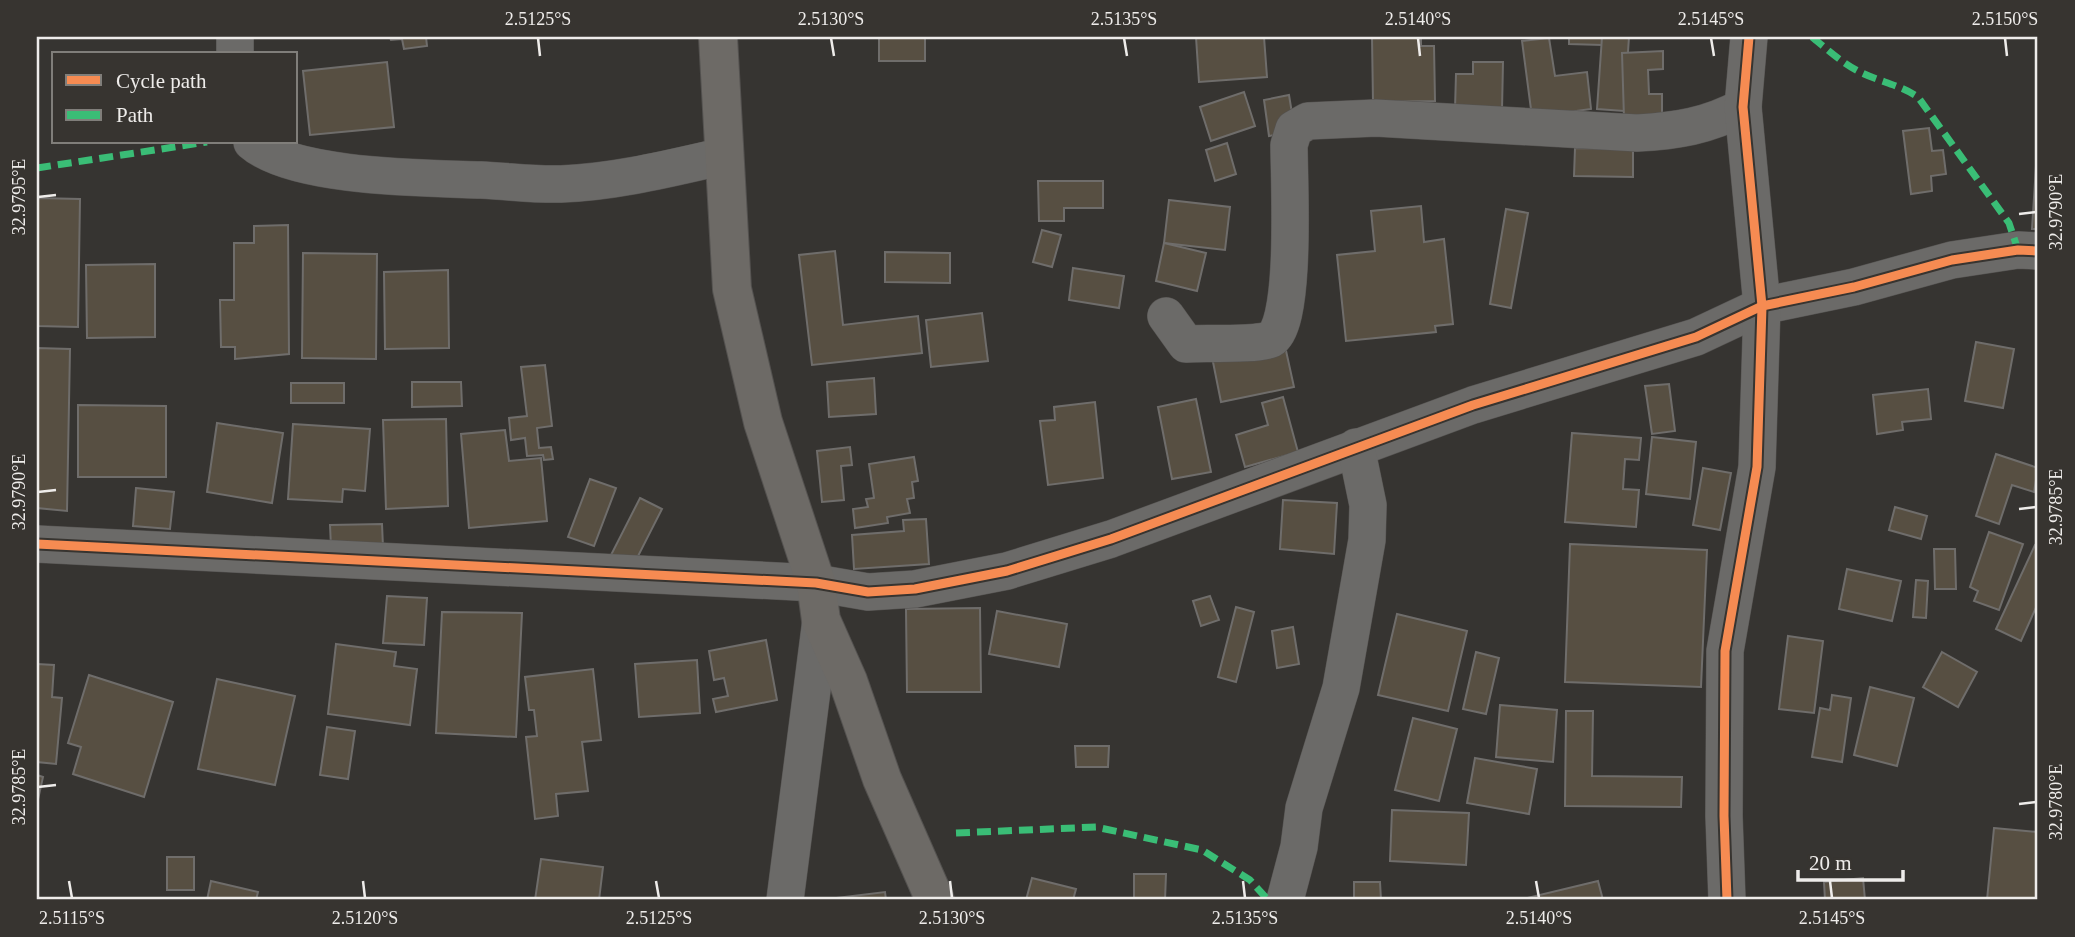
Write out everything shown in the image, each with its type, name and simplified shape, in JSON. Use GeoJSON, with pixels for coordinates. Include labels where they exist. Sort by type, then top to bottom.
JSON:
{"type":"FeatureCollection","features":[{"type":"Feature","properties":{"kind":"main road"},"geometry":{"type":"LineString","coordinates":[[719,37],[733,289],[763,422],[816,583],[821,620],[848,681],[882,779],[935,900]]}},
{"type":"Feature","properties":{"kind":"street"},"geometry":{"type":"LineString","coordinates":[[1727,900],[1724,816],[1725,651],[1757,467],[1762,306],[1743,107],[1749,37]]}},
{"type":"Feature","properties":{"kind":"street"},"geometry":{"type":"LineString","coordinates":[[1166,316],[1185,344],[1269,341],[1280,331],[1288,285],[1289,145],[1294,130],[1308,121],[1376,118],[1637,133],[1680,131],[1720,120],[1743,107]]}},
{"type":"Feature","properties":{"kind":"street"},"geometry":{"type":"LineString","coordinates":[[254,144],[265,153],[296,162],[377,176],[562,184],[652,173],[724,156]]}},
{"type":"Feature","properties":{"kind":"street"},"geometry":{"type":"LineString","coordinates":[[37,544],[816,583],[868,592],[915,589],[1007,571],[1111,539],[1356,447],[1566,375],[1696,337],[1762,306],[1854,288],[1952,260],[2018,250],[2038,251]]}},
{"type":"Feature","properties":{"kind":"street"},"geometry":{"type":"LineString","coordinates":[[1284,900],[1298,847],[1304,808],[1341,688],[1356,615],[1367,540],[1368,505],[1356,447]]}},
{"type":"Feature","properties":{"kind":"street"},"geometry":{"type":"LineString","coordinates":[[785,900],[821,620]]}},
{"type":"Feature","properties":{"kind":"building"},"geometry":{"type":"Polygon","coordinates":[[[390,37],[426,37],[427,46],[404,49],[402,39],[391,40],[390,37]]]}},
{"type":"Feature","properties":{"kind":"building"},"geometry":{"type":"Polygon","coordinates":[[[879,37],[925,37],[925,61],[879,61],[879,37]]]}},
{"type":"Feature","properties":{"kind":"building"},"geometry":{"type":"Polygon","coordinates":[[[1196,37],[1264,37],[1267,77],[1199,82],[1196,37]]]}},
{"type":"Feature","properties":{"kind":"building"},"geometry":{"type":"Polygon","coordinates":[[[1372,37],[1421,37],[1421,46],[1434,46],[1435,101],[1373,102],[1372,37]]]}},
{"type":"Feature","properties":{"kind":"building"},"geometry":{"type":"Polygon","coordinates":[[[1569,37],[1603,37],[1602,45],[1569,44],[1569,37]]]}},
{"type":"Feature","properties":{"kind":"building"},"geometry":{"type":"Polygon","coordinates":[[[1602,37],[1629,37],[1624,111],[1597,109],[1602,37]]]}},
{"type":"Feature","properties":{"kind":"building"},"geometry":{"type":"Polygon","coordinates":[[[1549,38],[1555,76],[1587,72],[1591,109],[1532,117],[1522,41],[1549,38]]]}},
{"type":"Feature","properties":{"kind":"building"},"geometry":{"type":"Polygon","coordinates":[[[1663,51],[1663,69],[1648,70],[1649,94],[1662,94],[1662,117],[1624,118],[1622,53],[1663,51]]]}},
{"type":"Feature","properties":{"kind":"building"},"geometry":{"type":"Polygon","coordinates":[[[387,62],[394,127],[310,135],[303,71],[387,62]]]}},
{"type":"Feature","properties":{"kind":"building"},"geometry":{"type":"Polygon","coordinates":[[[1473,62],[1503,62],[1502,110],[1455,109],[1456,74],[1473,74],[1473,62]]]}},
{"type":"Feature","properties":{"kind":"building"},"geometry":{"type":"Polygon","coordinates":[[[1244,92],[1255,126],[1211,141],[1200,107],[1244,92]]]}},
{"type":"Feature","properties":{"kind":"building"},"geometry":{"type":"Polygon","coordinates":[[[1289,95],[1295,132],[1269,136],[1264,100],[1289,95]]]}},
{"type":"Feature","properties":{"kind":"building"},"geometry":{"type":"Polygon","coordinates":[[[1929,128],[1932,151],[1943,150],[1946,174],[1931,176],[1932,191],[1911,194],[1903,131],[1929,128]]]}},
{"type":"Feature","properties":{"kind":"building"},"geometry":{"type":"Polygon","coordinates":[[[2038,134],[2038,229],[2032,229],[2038,134]]]}},
{"type":"Feature","properties":{"kind":"building"},"geometry":{"type":"Polygon","coordinates":[[[1227,143],[1236,174],[1215,181],[1206,150],[1227,143]]]}},
{"type":"Feature","properties":{"kind":"building"},"geometry":{"type":"Polygon","coordinates":[[[1575,148],[1633,149],[1633,177],[1574,176],[1575,148]]]}},
{"type":"Feature","properties":{"kind":"building"},"geometry":{"type":"Polygon","coordinates":[[[1038,181],[1103,181],[1103,208],[1064,208],[1064,221],[1039,221],[1038,181]]]}},
{"type":"Feature","properties":{"kind":"building"},"geometry":{"type":"Polygon","coordinates":[[[37,198],[80,199],[78,327],[37,326],[37,198]]]}},
{"type":"Feature","properties":{"kind":"building"},"geometry":{"type":"Polygon","coordinates":[[[1169,200],[1230,207],[1225,250],[1164,243],[1169,200]]]}},
{"type":"Feature","properties":{"kind":"building"},"geometry":{"type":"Polygon","coordinates":[[[1421,206],[1424,242],[1444,239],[1453,324],[1435,326],[1436,332],[1346,341],[1337,255],[1375,251],[1371,211],[1421,206]]]}},
{"type":"Feature","properties":{"kind":"building"},"geometry":{"type":"Polygon","coordinates":[[[1506,209],[1528,213],[1511,308],[1490,304],[1506,209]]]}},
{"type":"Feature","properties":{"kind":"building"},"geometry":{"type":"Polygon","coordinates":[[[288,225],[289,354],[235,359],[235,347],[221,347],[220,300],[234,300],[234,243],[254,243],[254,226],[288,225]]]}},
{"type":"Feature","properties":{"kind":"building"},"geometry":{"type":"Polygon","coordinates":[[[1042,230],[1061,235],[1052,267],[1033,262],[1042,230]]]}},
{"type":"Feature","properties":{"kind":"building"},"geometry":{"type":"Polygon","coordinates":[[[1164,243],[1206,253],[1197,291],[1156,281],[1164,243]]]}},
{"type":"Feature","properties":{"kind":"building"},"geometry":{"type":"Polygon","coordinates":[[[835,251],[843,325],[918,316],[922,353],[812,365],[799,255],[835,251]]]}},
{"type":"Feature","properties":{"kind":"building"},"geometry":{"type":"Polygon","coordinates":[[[885,252],[950,253],[950,283],[885,282],[885,252]]]}},
{"type":"Feature","properties":{"kind":"building"},"geometry":{"type":"Polygon","coordinates":[[[303,253],[377,254],[376,359],[302,358],[303,253]]]}},
{"type":"Feature","properties":{"kind":"building"},"geometry":{"type":"Polygon","coordinates":[[[155,264],[155,337],[87,338],[86,265],[155,264]]]}},
{"type":"Feature","properties":{"kind":"building"},"geometry":{"type":"Polygon","coordinates":[[[1073,268],[1124,276],[1119,308],[1069,300],[1073,268]]]}},
{"type":"Feature","properties":{"kind":"building"},"geometry":{"type":"Polygon","coordinates":[[[448,270],[449,348],[385,349],[384,272],[448,270]]]}},
{"type":"Feature","properties":{"kind":"building"},"geometry":{"type":"Polygon","coordinates":[[[982,313],[988,361],[931,367],[926,320],[982,313]]]}},
{"type":"Feature","properties":{"kind":"building"},"geometry":{"type":"Polygon","coordinates":[[[1283,337],[1294,387],[1221,402],[1211,352],[1283,337]]]}},
{"type":"Feature","properties":{"kind":"building"},"geometry":{"type":"Polygon","coordinates":[[[1976,342],[2014,349],[2003,408],[1965,401],[1976,342]]]}},
{"type":"Feature","properties":{"kind":"building"},"geometry":{"type":"Polygon","coordinates":[[[37,348],[70,349],[67,511],[37,508],[37,348]]]}},
{"type":"Feature","properties":{"kind":"building"},"geometry":{"type":"Polygon","coordinates":[[[545,365],[552,426],[537,428],[539,448],[551,447],[553,459],[544,460],[543,455],[527,456],[525,438],[511,440],[509,418],[527,416],[521,367],[545,365]]]}},
{"type":"Feature","properties":{"kind":"building"},"geometry":{"type":"Polygon","coordinates":[[[874,378],[876,414],[829,417],[827,382],[874,378]]]}},
{"type":"Feature","properties":{"kind":"building"},"geometry":{"type":"Polygon","coordinates":[[[412,382],[461,382],[462,406],[412,407],[412,382]]]}},
{"type":"Feature","properties":{"kind":"building"},"geometry":{"type":"Polygon","coordinates":[[[291,383],[344,383],[344,403],[291,403],[291,383]]]}},
{"type":"Feature","properties":{"kind":"building"},"geometry":{"type":"Polygon","coordinates":[[[1669,384],[1675,431],[1652,434],[1645,386],[1669,384]]]}},
{"type":"Feature","properties":{"kind":"building"},"geometry":{"type":"Polygon","coordinates":[[[1928,389],[1931,419],[1902,422],[1903,430],[1877,434],[1873,395],[1928,389]]]}},
{"type":"Feature","properties":{"kind":"building"},"geometry":{"type":"Polygon","coordinates":[[[1283,397],[1298,452],[1245,467],[1236,435],[1268,425],[1262,403],[1283,397]]]}},
{"type":"Feature","properties":{"kind":"building"},"geometry":{"type":"Polygon","coordinates":[[[1196,399],[1211,472],[1172,479],[1158,407],[1196,399]]]}},
{"type":"Feature","properties":{"kind":"building"},"geometry":{"type":"Polygon","coordinates":[[[1095,402],[1103,478],[1048,485],[1040,421],[1055,420],[1054,407],[1095,402]]]}},
{"type":"Feature","properties":{"kind":"building"},"geometry":{"type":"Polygon","coordinates":[[[78,405],[166,406],[166,477],[78,477],[78,405]]]}},
{"type":"Feature","properties":{"kind":"building"},"geometry":{"type":"Polygon","coordinates":[[[446,419],[448,506],[386,509],[383,420],[446,419]]]}},
{"type":"Feature","properties":{"kind":"building"},"geometry":{"type":"Polygon","coordinates":[[[217,423],[283,433],[272,503],[207,492],[217,423]]]}},
{"type":"Feature","properties":{"kind":"building"},"geometry":{"type":"Polygon","coordinates":[[[293,424],[370,429],[365,491],[343,489],[342,502],[288,499],[293,424]]]}},
{"type":"Feature","properties":{"kind":"building"},"geometry":{"type":"Polygon","coordinates":[[[505,430],[509,461],[541,458],[547,521],[469,528],[461,434],[505,430]]]}},
{"type":"Feature","properties":{"kind":"building"},"geometry":{"type":"Polygon","coordinates":[[[1572,433],[1641,438],[1639,460],[1625,459],[1623,489],[1639,490],[1636,527],[1565,522],[1572,433]]]}},
{"type":"Feature","properties":{"kind":"building"},"geometry":{"type":"Polygon","coordinates":[[[1652,437],[1696,442],[1690,499],[1646,494],[1652,437]]]}},
{"type":"Feature","properties":{"kind":"building"},"geometry":{"type":"Polygon","coordinates":[[[850,447],[852,465],[841,466],[844,500],[822,502],[817,451],[850,447]]]}},
{"type":"Feature","properties":{"kind":"building"},"geometry":{"type":"Polygon","coordinates":[[[1996,454],[2038,468],[2034,492],[2012,485],[1999,524],[1976,516],[1996,454]]]}},
{"type":"Feature","properties":{"kind":"building"},"geometry":{"type":"Polygon","coordinates":[[[914,457],[918,481],[912,482],[914,498],[907,499],[910,513],[887,517],[888,523],[855,528],[853,509],[868,507],[866,499],[874,498],[869,464],[914,457]]]}},
{"type":"Feature","properties":{"kind":"building"},"geometry":{"type":"Polygon","coordinates":[[[1703,468],[1731,473],[1720,530],[1693,525],[1703,468]]]}},
{"type":"Feature","properties":{"kind":"building"},"geometry":{"type":"Polygon","coordinates":[[[590,479],[616,488],[594,546],[568,537],[590,479]]]}},
{"type":"Feature","properties":{"kind":"building"},"geometry":{"type":"Polygon","coordinates":[[[136,488],[174,492],[170,529],[133,526],[136,488]]]}},
{"type":"Feature","properties":{"kind":"building"},"geometry":{"type":"Polygon","coordinates":[[[640,498],[662,509],[632,568],[610,557],[640,498]]]}},
{"type":"Feature","properties":{"kind":"building"},"geometry":{"type":"Polygon","coordinates":[[[1283,500],[1337,503],[1334,554],[1280,549],[1283,500]]]}},
{"type":"Feature","properties":{"kind":"building"},"geometry":{"type":"Polygon","coordinates":[[[1895,507],[1927,516],[1921,539],[1889,530],[1895,507]]]}},
{"type":"Feature","properties":{"kind":"building"},"geometry":{"type":"Polygon","coordinates":[[[926,519],[929,564],[854,569],[852,535],[904,531],[903,520],[926,519]]]}},
{"type":"Feature","properties":{"kind":"building"},"geometry":{"type":"Polygon","coordinates":[[[382,524],[383,547],[331,547],[330,525],[382,524]]]}},
{"type":"Feature","properties":{"kind":"building"},"geometry":{"type":"Polygon","coordinates":[[[1989,532],[2023,544],[1999,610],[1974,601],[1978,591],[1970,587],[1989,532]]]}},
{"type":"Feature","properties":{"kind":"building"},"geometry":{"type":"Polygon","coordinates":[[[1570,544],[1707,550],[1701,687],[1565,682],[1570,544]]]}},
{"type":"Feature","properties":{"kind":"building"},"geometry":{"type":"Polygon","coordinates":[[[2035,545],[2038,546],[2038,603],[2021,641],[1996,629],[2035,545]]]}},
{"type":"Feature","properties":{"kind":"building"},"geometry":{"type":"Polygon","coordinates":[[[1934,549],[1955,549],[1956,589],[1935,589],[1934,549]]]}},
{"type":"Feature","properties":{"kind":"building"},"geometry":{"type":"Polygon","coordinates":[[[1847,569],[1901,581],[1892,621],[1839,609],[1847,569]]]}},
{"type":"Feature","properties":{"kind":"building"},"geometry":{"type":"Polygon","coordinates":[[[1916,580],[1928,581],[1926,618],[1913,617],[1916,580]]]}},
{"type":"Feature","properties":{"kind":"building"},"geometry":{"type":"Polygon","coordinates":[[[387,596],[427,598],[424,645],[383,643],[387,596]]]}},
{"type":"Feature","properties":{"kind":"building"},"geometry":{"type":"Polygon","coordinates":[[[1210,596],[1219,620],[1201,626],[1193,601],[1210,596]]]}},
{"type":"Feature","properties":{"kind":"building"},"geometry":{"type":"Polygon","coordinates":[[[1236,607],[1254,612],[1236,682],[1218,677],[1236,607]]]}},
{"type":"Feature","properties":{"kind":"building"},"geometry":{"type":"Polygon","coordinates":[[[980,608],[981,692],[907,692],[906,609],[980,608]]]}},
{"type":"Feature","properties":{"kind":"building"},"geometry":{"type":"Polygon","coordinates":[[[997,611],[1067,624],[1059,667],[989,654],[997,611]]]}},
{"type":"Feature","properties":{"kind":"building"},"geometry":{"type":"Polygon","coordinates":[[[442,612],[522,613],[516,737],[436,733],[442,612]]]}},
{"type":"Feature","properties":{"kind":"building"},"geometry":{"type":"Polygon","coordinates":[[[1397,614],[1467,631],[1448,711],[1378,695],[1397,614]]]}},
{"type":"Feature","properties":{"kind":"building"},"geometry":{"type":"Polygon","coordinates":[[[1293,627],[1299,664],[1277,668],[1272,631],[1293,627]]]}},
{"type":"Feature","properties":{"kind":"building"},"geometry":{"type":"Polygon","coordinates":[[[1788,636],[1823,641],[1814,713],[1779,709],[1788,636]]]}},
{"type":"Feature","properties":{"kind":"building"},"geometry":{"type":"Polygon","coordinates":[[[766,640],[777,700],[716,712],[713,699],[728,696],[724,678],[714,680],[709,651],[766,640]]]}},
{"type":"Feature","properties":{"kind":"building"},"geometry":{"type":"Polygon","coordinates":[[[336,644],[396,652],[394,666],[417,669],[410,725],[328,714],[336,644]]]}},
{"type":"Feature","properties":{"kind":"building"},"geometry":{"type":"Polygon","coordinates":[[[1476,652],[1499,658],[1486,714],[1463,709],[1476,652]]]}},
{"type":"Feature","properties":{"kind":"building"},"geometry":{"type":"Polygon","coordinates":[[[1942,652],[1977,672],[1958,707],[1923,687],[1942,652]]]}},
{"type":"Feature","properties":{"kind":"building"},"geometry":{"type":"Polygon","coordinates":[[[697,660],[700,713],[639,717],[635,664],[697,660]]]}},
{"type":"Feature","properties":{"kind":"building"},"geometry":{"type":"Polygon","coordinates":[[[37,664],[54,665],[52,697],[62,698],[56,764],[37,762],[37,664]]]}},
{"type":"Feature","properties":{"kind":"building"},"geometry":{"type":"Polygon","coordinates":[[[593,669],[601,740],[582,742],[588,791],[556,794],[558,816],[535,819],[526,737],[537,736],[534,710],[529,710],[525,677],[593,669]]]}},
{"type":"Feature","properties":{"kind":"building"},"geometry":{"type":"Polygon","coordinates":[[[89,675],[173,702],[144,797],[73,774],[81,747],[68,743],[89,675]]]}},
{"type":"Feature","properties":{"kind":"building"},"geometry":{"type":"Polygon","coordinates":[[[217,679],[295,696],[275,785],[198,769],[217,679]]]}},
{"type":"Feature","properties":{"kind":"building"},"geometry":{"type":"Polygon","coordinates":[[[1870,687],[1914,698],[1897,766],[1854,755],[1870,687]]]}},
{"type":"Feature","properties":{"kind":"building"},"geometry":{"type":"Polygon","coordinates":[[[1832,695],[1851,698],[1842,762],[1812,757],[1820,708],[1830,710],[1832,695]]]}},
{"type":"Feature","properties":{"kind":"building"},"geometry":{"type":"Polygon","coordinates":[[[1500,705],[1557,710],[1553,762],[1496,757],[1500,705]]]}},
{"type":"Feature","properties":{"kind":"building"},"geometry":{"type":"Polygon","coordinates":[[[1566,711],[1593,711],[1592,776],[1682,777],[1681,807],[1565,806],[1566,711]]]}},
{"type":"Feature","properties":{"kind":"building"},"geometry":{"type":"Polygon","coordinates":[[[1413,718],[1457,729],[1439,801],[1395,790],[1413,718]]]}},
{"type":"Feature","properties":{"kind":"building"},"geometry":{"type":"Polygon","coordinates":[[[327,727],[355,731],[348,779],[320,775],[327,727]]]}},
{"type":"Feature","properties":{"kind":"building"},"geometry":{"type":"Polygon","coordinates":[[[1075,746],[1109,746],[1108,767],[1076,767],[1075,746]]]}},
{"type":"Feature","properties":{"kind":"building"},"geometry":{"type":"Polygon","coordinates":[[[1475,758],[1537,769],[1529,814],[1467,803],[1475,758]]]}},
{"type":"Feature","properties":{"kind":"building"},"geometry":{"type":"Polygon","coordinates":[[[37,775],[43,777],[37,804],[37,775]]]}},
{"type":"Feature","properties":{"kind":"building"},"geometry":{"type":"Polygon","coordinates":[[[1392,810],[1469,813],[1466,865],[1390,861],[1392,810]]]}},
{"type":"Feature","properties":{"kind":"building"},"geometry":{"type":"Polygon","coordinates":[[[1994,828],[2038,832],[2038,900],[1987,900],[1994,828]]]}},
{"type":"Feature","properties":{"kind":"building"},"geometry":{"type":"Polygon","coordinates":[[[167,857],[194,857],[194,890],[167,890],[167,857]]]}},
{"type":"Feature","properties":{"kind":"building"},"geometry":{"type":"Polygon","coordinates":[[[541,859],[603,867],[599,900],[535,900],[541,859]]]}},
{"type":"Feature","properties":{"kind":"building"},"geometry":{"type":"Polygon","coordinates":[[[1134,874],[1166,874],[1165,900],[1134,900],[1134,874]]]}},
{"type":"Feature","properties":{"kind":"building"},"geometry":{"type":"Polygon","coordinates":[[[1032,878],[1076,889],[1073,900],[1026,900],[1032,878]]]}},
{"type":"Feature","properties":{"kind":"building"},"geometry":{"type":"Polygon","coordinates":[[[1863,878],[1865,900],[1825,900],[1824,882],[1863,878]]]}},
{"type":"Feature","properties":{"kind":"building"},"geometry":{"type":"Polygon","coordinates":[[[211,881],[258,892],[256,900],[207,900],[211,881]]]}},
{"type":"Feature","properties":{"kind":"building"},"geometry":{"type":"Polygon","coordinates":[[[1598,881],[1603,900],[1519,900],[1598,881]]]}},
{"type":"Feature","properties":{"kind":"building"},"geometry":{"type":"Polygon","coordinates":[[[1354,882],[1380,882],[1381,900],[1354,900],[1354,882]]]}},
{"type":"Feature","properties":{"kind":"building"},"geometry":{"type":"Polygon","coordinates":[[[885,892],[886,900],[837,900],[837,898],[885,892]]]}},
{"type":"Feature","properties":{"kind":"marked path"},"geometry":{"type":"LineString","coordinates":[[1812,37],[1855,69],[1918,97],[2009,223],[2018,250]]}},
{"type":"Feature","properties":{"kind":"marked path"},"geometry":{"type":"LineString","coordinates":[[37,168],[194,144]]}},
{"type":"Feature","properties":{"kind":"marked path"},"geometry":{"type":"LineString","coordinates":[[956,833],[1096,827],[1202,850],[1250,880],[1268,900]]}},
{"type":"Feature","properties":{"kind":"cycle path"},"geometry":{"type":"LineString","coordinates":[[1727,900],[1724,816],[1725,651],[1757,467],[1762,306],[1743,107],[1749,37]]}},
{"type":"Feature","properties":{"kind":"cycle path"},"geometry":{"type":"LineString","coordinates":[[37,544],[816,583],[868,592],[915,589],[1007,571],[1111,539],[1473,405],[1696,337],[1762,306],[1854,287],[1952,260],[2018,250],[2038,251]]}}]}
